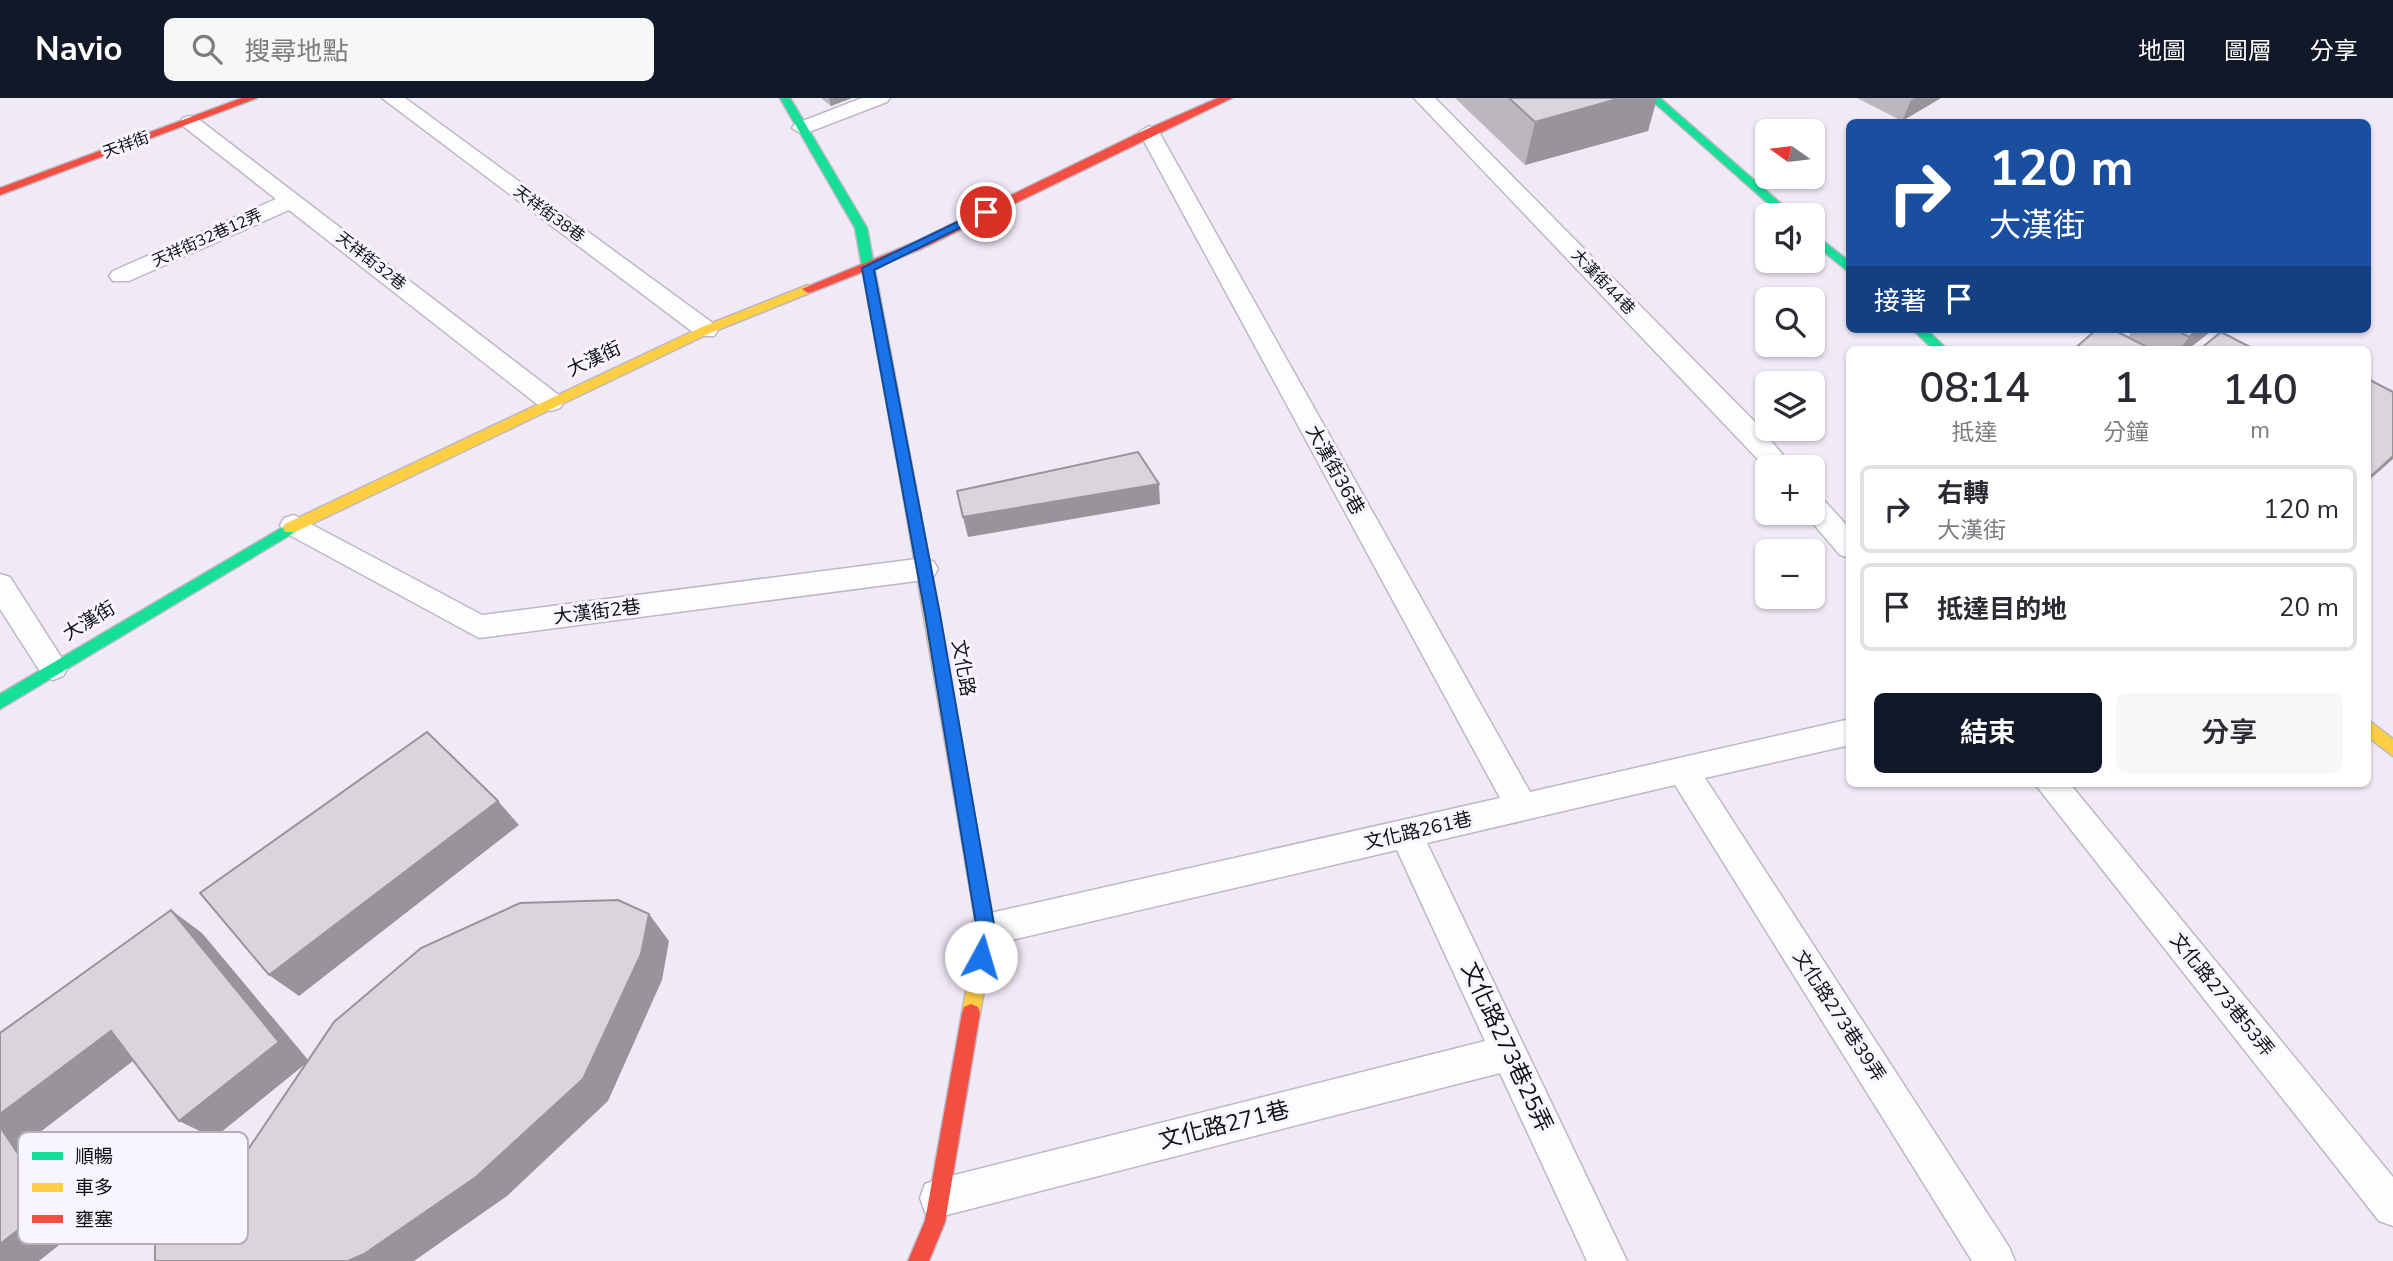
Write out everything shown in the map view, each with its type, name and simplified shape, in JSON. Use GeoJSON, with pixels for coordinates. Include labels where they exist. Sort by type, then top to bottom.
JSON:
{"type":"FeatureCollection","features":[{"type":"Feature","properties":{"kind":"street","name":"天祥街"},"geometry":{"type":"LineString","coordinates":[[0,192],[252,98]]}},
{"type":"Feature","properties":{"kind":"street","name":"文化路"},"geometry":{"type":"LineString","coordinates":[[785,98],[861,228],[924,569],[986,930],[935,1223],[918,1261]]}},
{"type":"Feature","properties":{"kind":"street","name":"大漢街"},"geometry":{"type":"LineString","coordinates":[[0,702],[52,668],[294,525],[706,330],[868,268],[1149,132],[1227,98]]}},
{"type":"Feature","properties":{"kind":"street"},"geometry":{"type":"LineString","coordinates":[[1654,98],[1774,203]]}},
{"type":"Feature","properties":{"kind":"street"},"geometry":{"type":"LineString","coordinates":[[1825,247],[1846,266]]}},
{"type":"Feature","properties":{"kind":"street"},"geometry":{"type":"LineString","coordinates":[[1923,333],[1937,346]]}},
{"type":"Feature","properties":{"kind":"street"},"geometry":{"type":"LineString","coordinates":[[2371,730],[2393,749]]}},
{"type":"Feature","properties":{"kind":"lane","name":"天祥街38巷"},"geometry":{"type":"LineString","coordinates":[[391,98],[706,330]]}},
{"type":"Feature","properties":{"kind":"lane"},"geometry":{"type":"LineString","coordinates":[[802,128],[880,98]]}},
{"type":"Feature","properties":{"kind":"lane","name":"大漢街44巷"},"geometry":{"type":"LineString","coordinates":[[1424,98],[1770,455]]}},
{"type":"Feature","properties":{"kind":"lane","name":"天祥街32巷"},"geometry":{"type":"LineString","coordinates":[[190,122],[551,402]]}},
{"type":"Feature","properties":{"kind":"lane","name":"大漢街36巷"},"geometry":{"type":"LineString","coordinates":[[1149,132],[1522,808]]}},
{"type":"Feature","properties":{"kind":"lane","name":"天祥街32巷12弄"},"geometry":{"type":"LineString","coordinates":[[121,276],[292,200]]}},
{"type":"Feature","properties":{"kind":"lane"},"geometry":{"type":"LineString","coordinates":[[1825,519],[1846,543]]}},
{"type":"Feature","properties":{"kind":"lane","name":"大漢街2巷"},"geometry":{"type":"LineString","coordinates":[[294,525],[479,627],[924,569]]}},
{"type":"Feature","properties":{"kind":"lane"},"geometry":{"type":"LineString","coordinates":[[0,585],[52,668]]}},
{"type":"Feature","properties":{"kind":"lane","name":"文化路261巷"},"geometry":{"type":"LineString","coordinates":[[986,930],[1846,733]]}},
{"type":"Feature","properties":{"kind":"lane","name":"文化路273巷39弄"},"geometry":{"type":"LineString","coordinates":[[1683,771],[1995,1261]]}},
{"type":"Feature","properties":{"kind":"lane","name":"文化路273巷53弄"},"geometry":{"type":"LineString","coordinates":[[2053,787],[2393,1207]]}},
{"type":"Feature","properties":{"kind":"lane","name":"文化路273巷25弄"},"geometry":{"type":"LineString","coordinates":[[1406,834],[1608,1261]]}},
{"type":"Feature","properties":{"kind":"lane","name":"文化路271巷"},"geometry":{"type":"LineString","coordinates":[[939,1198],[1509,1053]]}},
{"type":"Feature","properties":{"kind":"building"},"geometry":{"type":"Polygon","coordinates":[[[1509,98],[1621,98],[1535,122],[1509,98]]]}},
{"type":"Feature","properties":{"kind":"building"},"geometry":{"type":"Polygon","coordinates":[[[2092,333],[2120,333],[2145,346],[2078,346],[2092,333]]]}},
{"type":"Feature","properties":{"kind":"building"},"geometry":{"type":"Polygon","coordinates":[[[2223,333],[2248,346],[2204,346],[2223,333]]]}},
{"type":"Feature","properties":{"kind":"building"},"geometry":{"type":"Polygon","coordinates":[[[2371,381],[2393,392],[2393,456],[2371,476],[2371,381]]]}},
{"type":"Feature","properties":{"kind":"building"},"geometry":{"type":"Polygon","coordinates":[[[1138,452],[1159,484],[963,517],[957,491],[1138,452]]]}},
{"type":"Feature","properties":{"kind":"building"},"geometry":{"type":"Polygon","coordinates":[[[427,732],[498,801],[269,975],[200,893],[427,732]]]}},
{"type":"Feature","properties":{"kind":"building"},"geometry":{"type":"Polygon","coordinates":[[[618,900],[649,914],[641,954],[583,1079],[476,1177],[364,1254],[348,1261],[155,1261],[155,1244],[248,1244],[248,1150],[334,1022],[421,948],[520,903],[618,900]]]}},
{"type":"Feature","properties":{"kind":"building"},"geometry":{"type":"Polygon","coordinates":[[[171,910],[279,1042],[179,1121],[111,1031],[0,1114],[0,1033],[171,910]]]}},
{"type":"Feature","properties":{"kind":"building"},"geometry":{"type":"Polygon","coordinates":[[[0,1127],[18,1154],[18,1230],[0,1244],[0,1127]]]}},
{"type":"Feature","properties":{"kind":"traffic: fast"},"geometry":{"type":"LineString","coordinates":[[785,98],[861,228],[911,499]]}},
{"type":"Feature","properties":{"kind":"traffic: fast"},"geometry":{"type":"LineString","coordinates":[[1654,98],[1774,203]]}},
{"type":"Feature","properties":{"kind":"traffic: fast"},"geometry":{"type":"LineString","coordinates":[[1825,247],[1846,266]]}},
{"type":"Feature","properties":{"kind":"traffic: fast"},"geometry":{"type":"LineString","coordinates":[[1923,333],[1937,346]]}},
{"type":"Feature","properties":{"kind":"traffic: fast"},"geometry":{"type":"LineString","coordinates":[[0,702],[290,528]]}},
{"type":"Feature","properties":{"kind":"traffic: slow"},"geometry":{"type":"LineString","coordinates":[[290,528],[706,330],[808,289]]}},
{"type":"Feature","properties":{"kind":"traffic: slow"},"geometry":{"type":"LineString","coordinates":[[911,499],[986,930],[971,1013]]}},
{"type":"Feature","properties":{"kind":"traffic: slow"},"geometry":{"type":"LineString","coordinates":[[2371,730],[2393,749]]}},
{"type":"Feature","properties":{"kind":"traffic: jam"},"geometry":{"type":"LineString","coordinates":[[0,192],[252,98]]}},
{"type":"Feature","properties":{"kind":"traffic: jam"},"geometry":{"type":"LineString","coordinates":[[808,289],[917,246],[1149,132],[1227,98]]}},
{"type":"Feature","properties":{"kind":"traffic: jam"},"geometry":{"type":"LineString","coordinates":[[918,1261],[935,1222],[971,1013]]}},
{"type":"Feature","properties":{"kind":"route"},"geometry":{"type":"LineString","coordinates":[[981,957],[986,930],[932,614],[868,268],[986,212]]}}]}
